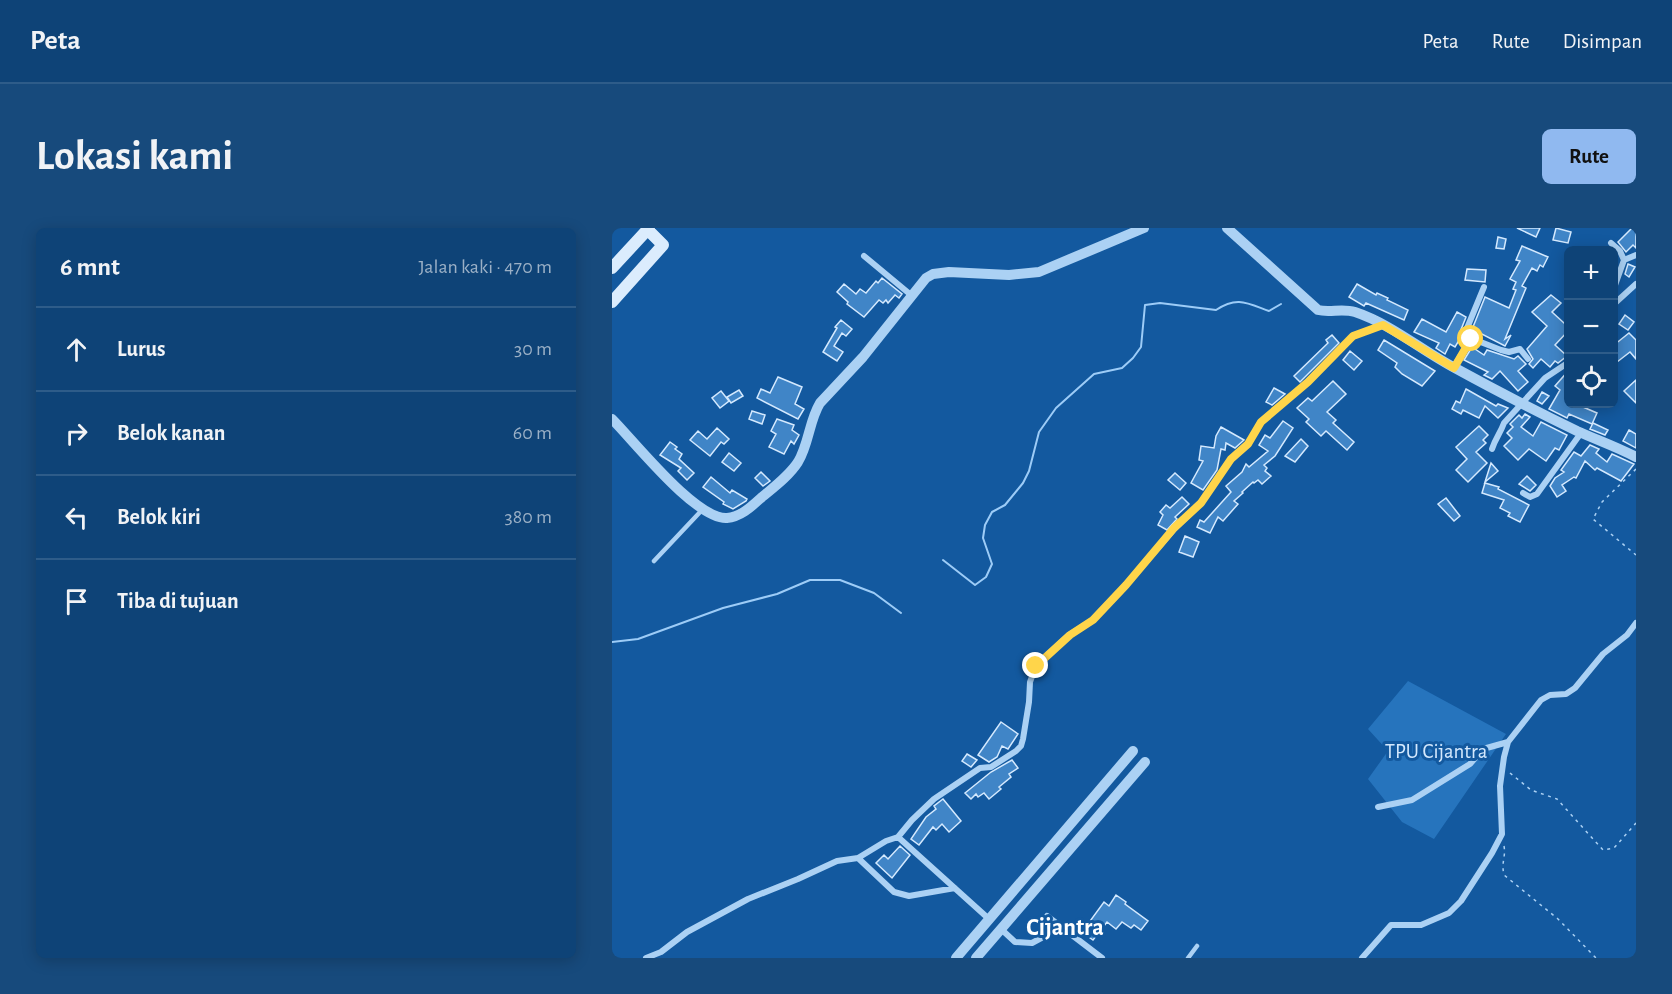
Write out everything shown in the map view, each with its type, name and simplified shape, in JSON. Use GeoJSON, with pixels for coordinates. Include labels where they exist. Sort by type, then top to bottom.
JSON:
{"type":"FeatureCollection","features":[{"type":"Feature","properties":{"kind":"main road"},"geometry":{"type":"LineString","coordinates":[[612,268],[648,229],[663,245],[612,302]]}},
{"type":"Feature","properties":{"kind":"street"},"geometry":{"type":"LineString","coordinates":[[612,419],[662,474],[702,510],[721,518],[735,517],[786,477],[804,450],[820,403],[863,357],[920,284],[933,274],[949,272],[1009,275],[1039,272],[1144,228]]}},
{"type":"Feature","properties":{"kind":"street"},"geometry":{"type":"LineString","coordinates":[[1227,228],[1318,310],[1354,312],[1383,325],[1454,368],[1581,433],[1636,458]]}},
{"type":"Feature","properties":{"kind":"street"},"geometry":{"type":"LineString","coordinates":[[1611,243],[1620,251],[1624,260],[1618,277]]}},
{"type":"Feature","properties":{"kind":"street"},"geometry":{"type":"LineString","coordinates":[[1624,260],[1636,255]]}},
{"type":"Feature","properties":{"kind":"street"},"geometry":{"type":"LineString","coordinates":[[864,256],[911,295]]}},
{"type":"Feature","properties":{"kind":"street"},"geometry":{"type":"LineString","coordinates":[[1618,300],[1636,284]]}},
{"type":"Feature","properties":{"kind":"street"},"geometry":{"type":"LineString","coordinates":[[1484,287],[1465,333],[1471,339],[1501,350],[1509,352],[1520,349],[1528,359]]}},
{"type":"Feature","properties":{"kind":"street"},"geometry":{"type":"LineString","coordinates":[[646,958],[661,952],[687,932],[748,898],[837,861],[858,858],[886,841],[898,837],[934,799],[980,768],[991,767],[1016,752],[1021,746],[1030,682],[1036,666],[1070,635],[1093,620],[1126,585],[1174,528],[1201,503],[1231,459],[1248,444],[1261,422],[1308,382],[1353,336],[1383,325]]}},
{"type":"Feature","properties":{"kind":"street"},"geometry":{"type":"LineString","coordinates":[[1454,368],[1471,339]]}},
{"type":"Feature","properties":{"kind":"street"},"geometry":{"type":"LineString","coordinates":[[1492,449],[1496,436],[1504,423],[1545,378],[1564,365]]}},
{"type":"Feature","properties":{"kind":"street"},"geometry":{"type":"LineString","coordinates":[[1523,493],[1530,497],[1537,494],[1581,433]]}},
{"type":"Feature","properties":{"kind":"street"},"geometry":{"type":"LineString","coordinates":[[1362,958],[1391,925],[1420,926],[1449,913],[1461,901],[1502,834],[1502,766],[1508,742],[1541,700],[1550,695],[1566,694],[1575,688],[1603,654],[1627,634],[1636,623]]}},
{"type":"Feature","properties":{"kind":"street"},"geometry":{"type":"LineString","coordinates":[[1378,807],[1412,800],[1470,764],[1483,749],[1508,742]]}},
{"type":"Feature","properties":{"kind":"street"},"geometry":{"type":"LineString","coordinates":[[956,958],[1133,751]]}},
{"type":"Feature","properties":{"kind":"street"},"geometry":{"type":"LineString","coordinates":[[976,958],[1144,762]]}},
{"type":"Feature","properties":{"kind":"street"},"geometry":{"type":"LineString","coordinates":[[898,837],[989,919]]}},
{"type":"Feature","properties":{"kind":"street"},"geometry":{"type":"LineString","coordinates":[[1055,842],[1067,852]]}},
{"type":"Feature","properties":{"kind":"street"},"geometry":{"type":"LineString","coordinates":[[858,858],[894,892],[909,896],[955,888]]}},
{"type":"Feature","properties":{"kind":"street"},"geometry":{"type":"LineString","coordinates":[[1047,916],[1102,958]]}},
{"type":"Feature","properties":{"kind":"street"},"geometry":{"type":"LineString","coordinates":[[1001,929],[1015,942],[1032,943],[1056,930],[1066,930]]}},
{"type":"Feature","properties":{"kind":"lane"},"geometry":{"type":"LineString","coordinates":[[654,561],[702,510]]}},
{"type":"Feature","properties":{"kind":"lane"},"geometry":{"type":"LineString","coordinates":[[1188,958],[1197,946]]}},
{"type":"Feature","properties":{"kind":"path"},"geometry":{"type":"LineString","coordinates":[[1636,469],[1602,502],[1593,519],[1636,555]]}},
{"type":"Feature","properties":{"kind":"path"},"geometry":{"type":"LineString","coordinates":[[1502,766],[1531,790],[1557,800],[1603,850],[1614,848],[1636,824]]}},
{"type":"Feature","properties":{"kind":"path"},"geometry":{"type":"LineString","coordinates":[[1502,834],[1505,853],[1501,864],[1504,875],[1558,919],[1596,958]]}},
{"type":"Feature","properties":{"kind":"green space","name":"TPU Cijantra"},"geometry":{"type":"Polygon","coordinates":[[[1408,681],[1506,734],[1434,839],[1402,822],[1368,779],[1388,751],[1368,729],[1408,681]]]}},
{"type":"Feature","properties":{"kind":"building"},"geometry":{"type":"Polygon","coordinates":[[[1517,228],[1540,228],[1536,237],[1517,228]]]}},
{"type":"Feature","properties":{"kind":"building"},"geometry":{"type":"Polygon","coordinates":[[[1556,228],[1571,232],[1568,243],[1553,240],[1556,228]]]}},
{"type":"Feature","properties":{"kind":"building"},"geometry":{"type":"Polygon","coordinates":[[[1632,228],[1636,228],[1636,248],[1633,245],[1626,252],[1618,242],[1632,228]]]}},
{"type":"Feature","properties":{"kind":"building"},"geometry":{"type":"Polygon","coordinates":[[[1498,237],[1506,239],[1504,249],[1496,248],[1498,237]]]}},
{"type":"Feature","properties":{"kind":"building"},"geometry":{"type":"Polygon","coordinates":[[[1522,246],[1548,257],[1543,267],[1540,265],[1537,271],[1532,268],[1522,286],[1526,288],[1505,339],[1511,335],[1505,346],[1480,333],[1479,336],[1471,332],[1485,297],[1509,308],[1516,290],[1513,289],[1516,282],[1510,279],[1520,261],[1516,260],[1522,246]]]}},
{"type":"Feature","properties":{"kind":"building"},"geometry":{"type":"Polygon","coordinates":[[[1628,264],[1635,267],[1629,277],[1625,274],[1628,264]]]}},
{"type":"Feature","properties":{"kind":"building"},"geometry":{"type":"Polygon","coordinates":[[[1467,269],[1486,270],[1485,282],[1465,280],[1467,269]]]}},
{"type":"Feature","properties":{"kind":"building"},"geometry":{"type":"Polygon","coordinates":[[[882,278],[902,294],[899,298],[895,295],[888,303],[886,300],[883,303],[879,300],[864,317],[847,304],[848,302],[837,292],[844,284],[856,294],[860,289],[866,293],[876,281],[878,283],[882,278]]]}},
{"type":"Feature","properties":{"kind":"building"},"geometry":{"type":"Polygon","coordinates":[[[1357,284],[1408,310],[1404,320],[1366,303],[1364,306],[1349,297],[1357,284]]]}},
{"type":"Feature","properties":{"kind":"building"},"geometry":{"type":"Polygon","coordinates":[[[1551,295],[1561,303],[1552,312],[1564,323],[1564,335],[1555,345],[1564,353],[1564,358],[1558,363],[1555,361],[1550,367],[1541,359],[1533,368],[1529,364],[1533,359],[1527,349],[1547,326],[1532,312],[1551,295]]]}},
{"type":"Feature","properties":{"kind":"building"},"geometry":{"type":"Polygon","coordinates":[[[1457,312],[1466,317],[1460,332],[1461,337],[1455,347],[1450,344],[1445,354],[1436,348],[1439,343],[1414,332],[1422,319],[1446,332],[1457,312]]]}},
{"type":"Feature","properties":{"kind":"building"},"geometry":{"type":"Polygon","coordinates":[[[1625,315],[1634,322],[1628,330],[1619,324],[1625,315]]]}},
{"type":"Feature","properties":{"kind":"building"},"geometry":{"type":"Polygon","coordinates":[[[841,320],[852,329],[846,336],[842,333],[834,346],[843,352],[837,361],[823,352],[841,320]]]}},
{"type":"Feature","properties":{"kind":"building"},"geometry":{"type":"Polygon","coordinates":[[[1629,333],[1636,340],[1636,359],[1630,352],[1618,361],[1618,342],[1629,333]]]}},
{"type":"Feature","properties":{"kind":"building"},"geometry":{"type":"Polygon","coordinates":[[[1332,335],[1339,343],[1300,382],[1294,376],[1328,343],[1326,340],[1332,335]]]}},
{"type":"Feature","properties":{"kind":"building"},"geometry":{"type":"Polygon","coordinates":[[[1384,340],[1435,371],[1422,386],[1402,374],[1395,367],[1397,363],[1378,350],[1384,340]]]}},
{"type":"Feature","properties":{"kind":"building"},"geometry":{"type":"Polygon","coordinates":[[[1472,347],[1484,355],[1487,350],[1514,359],[1518,356],[1526,364],[1518,371],[1528,382],[1518,391],[1500,371],[1492,379],[1484,375],[1488,372],[1464,360],[1472,347]]]}},
{"type":"Feature","properties":{"kind":"building"},"geometry":{"type":"Polygon","coordinates":[[[1350,351],[1362,361],[1354,370],[1343,360],[1350,351]]]}},
{"type":"Feature","properties":{"kind":"building"},"geometry":{"type":"Polygon","coordinates":[[[1564,376],[1564,408],[1585,408],[1597,413],[1592,424],[1569,414],[1567,418],[1549,409],[1560,390],[1555,386],[1564,376]]]}},
{"type":"Feature","properties":{"kind":"building"},"geometry":{"type":"Polygon","coordinates":[[[778,377],[802,387],[795,404],[804,409],[798,419],[757,398],[761,389],[770,393],[778,377]]]}},
{"type":"Feature","properties":{"kind":"building"},"geometry":{"type":"Polygon","coordinates":[[[1636,380],[1636,403],[1624,391],[1636,380]]]}},
{"type":"Feature","properties":{"kind":"building"},"geometry":{"type":"Polygon","coordinates":[[[1333,381],[1346,394],[1327,412],[1336,420],[1333,423],[1354,442],[1347,450],[1326,431],[1321,436],[1306,422],[1309,419],[1297,408],[1308,398],[1312,401],[1333,381]]]}},
{"type":"Feature","properties":{"kind":"building"},"geometry":{"type":"Polygon","coordinates":[[[1274,388],[1285,394],[1272,405],[1266,402],[1274,388]]]}},
{"type":"Feature","properties":{"kind":"building"},"geometry":{"type":"Polygon","coordinates":[[[1466,389],[1496,406],[1498,404],[1508,408],[1498,418],[1485,406],[1479,418],[1463,410],[1461,414],[1452,409],[1456,401],[1460,403],[1466,389]]]}},
{"type":"Feature","properties":{"kind":"building"},"geometry":{"type":"Polygon","coordinates":[[[739,390],[743,396],[731,403],[727,397],[739,390]]]}},
{"type":"Feature","properties":{"kind":"building"},"geometry":{"type":"Polygon","coordinates":[[[721,391],[729,401],[720,408],[712,398],[721,391]]]}},
{"type":"Feature","properties":{"kind":"building"},"geometry":{"type":"Polygon","coordinates":[[[1542,392],[1549,396],[1542,404],[1537,401],[1542,392]]]}},
{"type":"Feature","properties":{"kind":"building"},"geometry":{"type":"Polygon","coordinates":[[[752,411],[765,415],[762,424],[749,419],[752,411]]]}},
{"type":"Feature","properties":{"kind":"building"},"geometry":{"type":"Polygon","coordinates":[[[1525,414],[1530,417],[1521,427],[1533,436],[1541,422],[1567,435],[1559,450],[1555,448],[1546,461],[1529,449],[1518,460],[1504,446],[1512,438],[1507,433],[1513,427],[1510,424],[1519,415],[1522,418],[1525,414]]]}},
{"type":"Feature","properties":{"kind":"building"},"geometry":{"type":"Polygon","coordinates":[[[777,419],[794,425],[792,430],[799,435],[794,444],[791,441],[784,454],[769,447],[776,434],[771,431],[777,419]]]}},
{"type":"Feature","properties":{"kind":"building"},"geometry":{"type":"Polygon","coordinates":[[[1283,421],[1293,428],[1275,456],[1264,465],[1267,468],[1265,471],[1271,476],[1262,484],[1258,480],[1253,482],[1242,492],[1234,501],[1238,504],[1223,521],[1218,517],[1210,533],[1197,527],[1200,520],[1204,522],[1231,492],[1226,486],[1242,472],[1246,464],[1249,467],[1268,451],[1259,445],[1265,435],[1270,438],[1283,421]]]}},
{"type":"Feature","properties":{"kind":"building"},"geometry":{"type":"Polygon","coordinates":[[[1593,423],[1608,430],[1605,435],[1590,429],[1593,423]]]}},
{"type":"Feature","properties":{"kind":"building"},"geometry":{"type":"Polygon","coordinates":[[[1479,426],[1488,435],[1483,440],[1486,443],[1476,452],[1487,463],[1468,482],[1456,470],[1467,459],[1456,447],[1479,426]]]}},
{"type":"Feature","properties":{"kind":"building"},"geometry":{"type":"Polygon","coordinates":[[[1221,427],[1244,440],[1235,448],[1226,443],[1225,450],[1221,449],[1217,470],[1203,490],[1191,483],[1203,461],[1199,460],[1201,446],[1214,448],[1216,436],[1221,427]]]}},
{"type":"Feature","properties":{"kind":"building"},"geometry":{"type":"Polygon","coordinates":[[[717,428],[729,439],[724,444],[721,442],[710,456],[690,440],[698,431],[707,439],[717,428]]]}},
{"type":"Feature","properties":{"kind":"building"},"geometry":{"type":"Polygon","coordinates":[[[1629,430],[1636,434],[1636,448],[1623,441],[1629,430]]]}},
{"type":"Feature","properties":{"kind":"building"},"geometry":{"type":"Polygon","coordinates":[[[1301,439],[1308,446],[1295,462],[1285,456],[1301,439]]]}},
{"type":"Feature","properties":{"kind":"building"},"geometry":{"type":"Polygon","coordinates":[[[670,442],[682,454],[679,459],[694,473],[687,480],[678,471],[681,468],[660,455],[670,442]]]}},
{"type":"Feature","properties":{"kind":"building"},"geometry":{"type":"Polygon","coordinates":[[[1590,445],[1599,449],[1596,453],[1607,462],[1612,454],[1634,464],[1621,481],[1597,468],[1595,470],[1585,461],[1576,478],[1562,485],[1566,491],[1557,497],[1550,486],[1555,478],[1564,472],[1561,470],[1574,452],[1581,456],[1590,445]]]}},
{"type":"Feature","properties":{"kind":"building"},"geometry":{"type":"Polygon","coordinates":[[[729,453],[741,463],[734,471],[722,462],[729,453]]]}},
{"type":"Feature","properties":{"kind":"building"},"geometry":{"type":"Polygon","coordinates":[[[1491,463],[1498,471],[1485,482],[1491,463]]]}},
{"type":"Feature","properties":{"kind":"building"},"geometry":{"type":"Polygon","coordinates":[[[761,472],[770,481],[763,486],[755,478],[761,472]]]}},
{"type":"Feature","properties":{"kind":"building"},"geometry":{"type":"Polygon","coordinates":[[[1175,473],[1186,483],[1180,490],[1168,480],[1175,473]]]}},
{"type":"Feature","properties":{"kind":"building"},"geometry":{"type":"Polygon","coordinates":[[[1527,476],[1536,485],[1530,491],[1519,484],[1527,476]]]}},
{"type":"Feature","properties":{"kind":"building"},"geometry":{"type":"Polygon","coordinates":[[[711,477],[730,493],[732,490],[747,499],[746,501],[733,509],[723,504],[724,502],[703,487],[711,477]]]}},
{"type":"Feature","properties":{"kind":"building"},"geometry":{"type":"Polygon","coordinates":[[[1485,483],[1499,487],[1498,489],[1529,505],[1520,522],[1508,516],[1510,513],[1500,508],[1504,500],[1482,493],[1485,483]]]}},
{"type":"Feature","properties":{"kind":"building"},"geometry":{"type":"Polygon","coordinates":[[[1182,497],[1189,504],[1175,517],[1177,519],[1167,530],[1158,525],[1163,515],[1160,512],[1166,505],[1170,508],[1182,497]]]}},
{"type":"Feature","properties":{"kind":"building"},"geometry":{"type":"Polygon","coordinates":[[[1446,498],[1460,516],[1454,521],[1438,504],[1446,498]]]}},
{"type":"Feature","properties":{"kind":"building"},"geometry":{"type":"Polygon","coordinates":[[[1185,536],[1199,542],[1193,557],[1179,552],[1185,536]]]}},
{"type":"Feature","properties":{"kind":"building"},"geometry":{"type":"Polygon","coordinates":[[[1001,722],[1018,734],[1008,749],[1002,746],[997,757],[989,762],[978,755],[1001,722]]]}},
{"type":"Feature","properties":{"kind":"building"},"geometry":{"type":"Polygon","coordinates":[[[967,754],[977,760],[971,767],[962,761],[967,754]]]}},
{"type":"Feature","properties":{"kind":"building"},"geometry":{"type":"Polygon","coordinates":[[[1012,760],[1018,768],[1009,774],[1011,777],[989,799],[984,793],[978,797],[976,794],[971,799],[965,793],[991,772],[1012,760]]]}},
{"type":"Feature","properties":{"kind":"building"},"geometry":{"type":"Polygon","coordinates":[[[943,799],[961,821],[949,832],[942,824],[936,830],[933,827],[919,845],[911,839],[926,817],[936,809],[934,806],[943,799]]]}},
{"type":"Feature","properties":{"kind":"building"},"geometry":{"type":"Polygon","coordinates":[[[900,846],[910,855],[892,878],[876,863],[884,855],[888,859],[900,846]]]}},
{"type":"Feature","properties":{"kind":"building"},"geometry":{"type":"Polygon","coordinates":[[[1116,895],[1148,921],[1141,930],[1134,925],[1131,928],[1122,922],[1116,929],[1107,922],[1093,940],[1082,932],[1104,902],[1109,906],[1116,895]]]}},
{"type":"Feature","properties":{"kind":"waterway"},"geometry":{"type":"LineString","coordinates":[[943,560],[975,585],[986,577],[992,564],[983,538],[985,525],[992,512],[1005,505],[1023,483],[1029,471],[1039,432],[1056,408],[1094,374],[1122,368],[1133,358],[1141,347],[1145,305],[1160,303],[1216,310],[1230,303],[1242,302],[1269,311],[1281,304]]}},
{"type":"Feature","properties":{"kind":"waterway"},"geometry":{"type":"LineString","coordinates":[[612,642],[638,639],[723,608],[777,594],[810,580],[840,580],[874,593],[901,613]]}},
{"type":"Feature","properties":{"kind":"district","name":"Cijantra"},"geometry":{"type":"Point","coordinates":[1065,928]}},
{"type":"Feature","properties":{"kind":"route"},"geometry":{"type":"LineString","coordinates":[[1036,666],[1070,635],[1093,620],[1155,553],[1174,528],[1201,503],[1217,482],[1228,462],[1248,444],[1261,422],[1308,382],[1353,336],[1383,325],[1454,368],[1454,364],[1471,339]]}}]}
